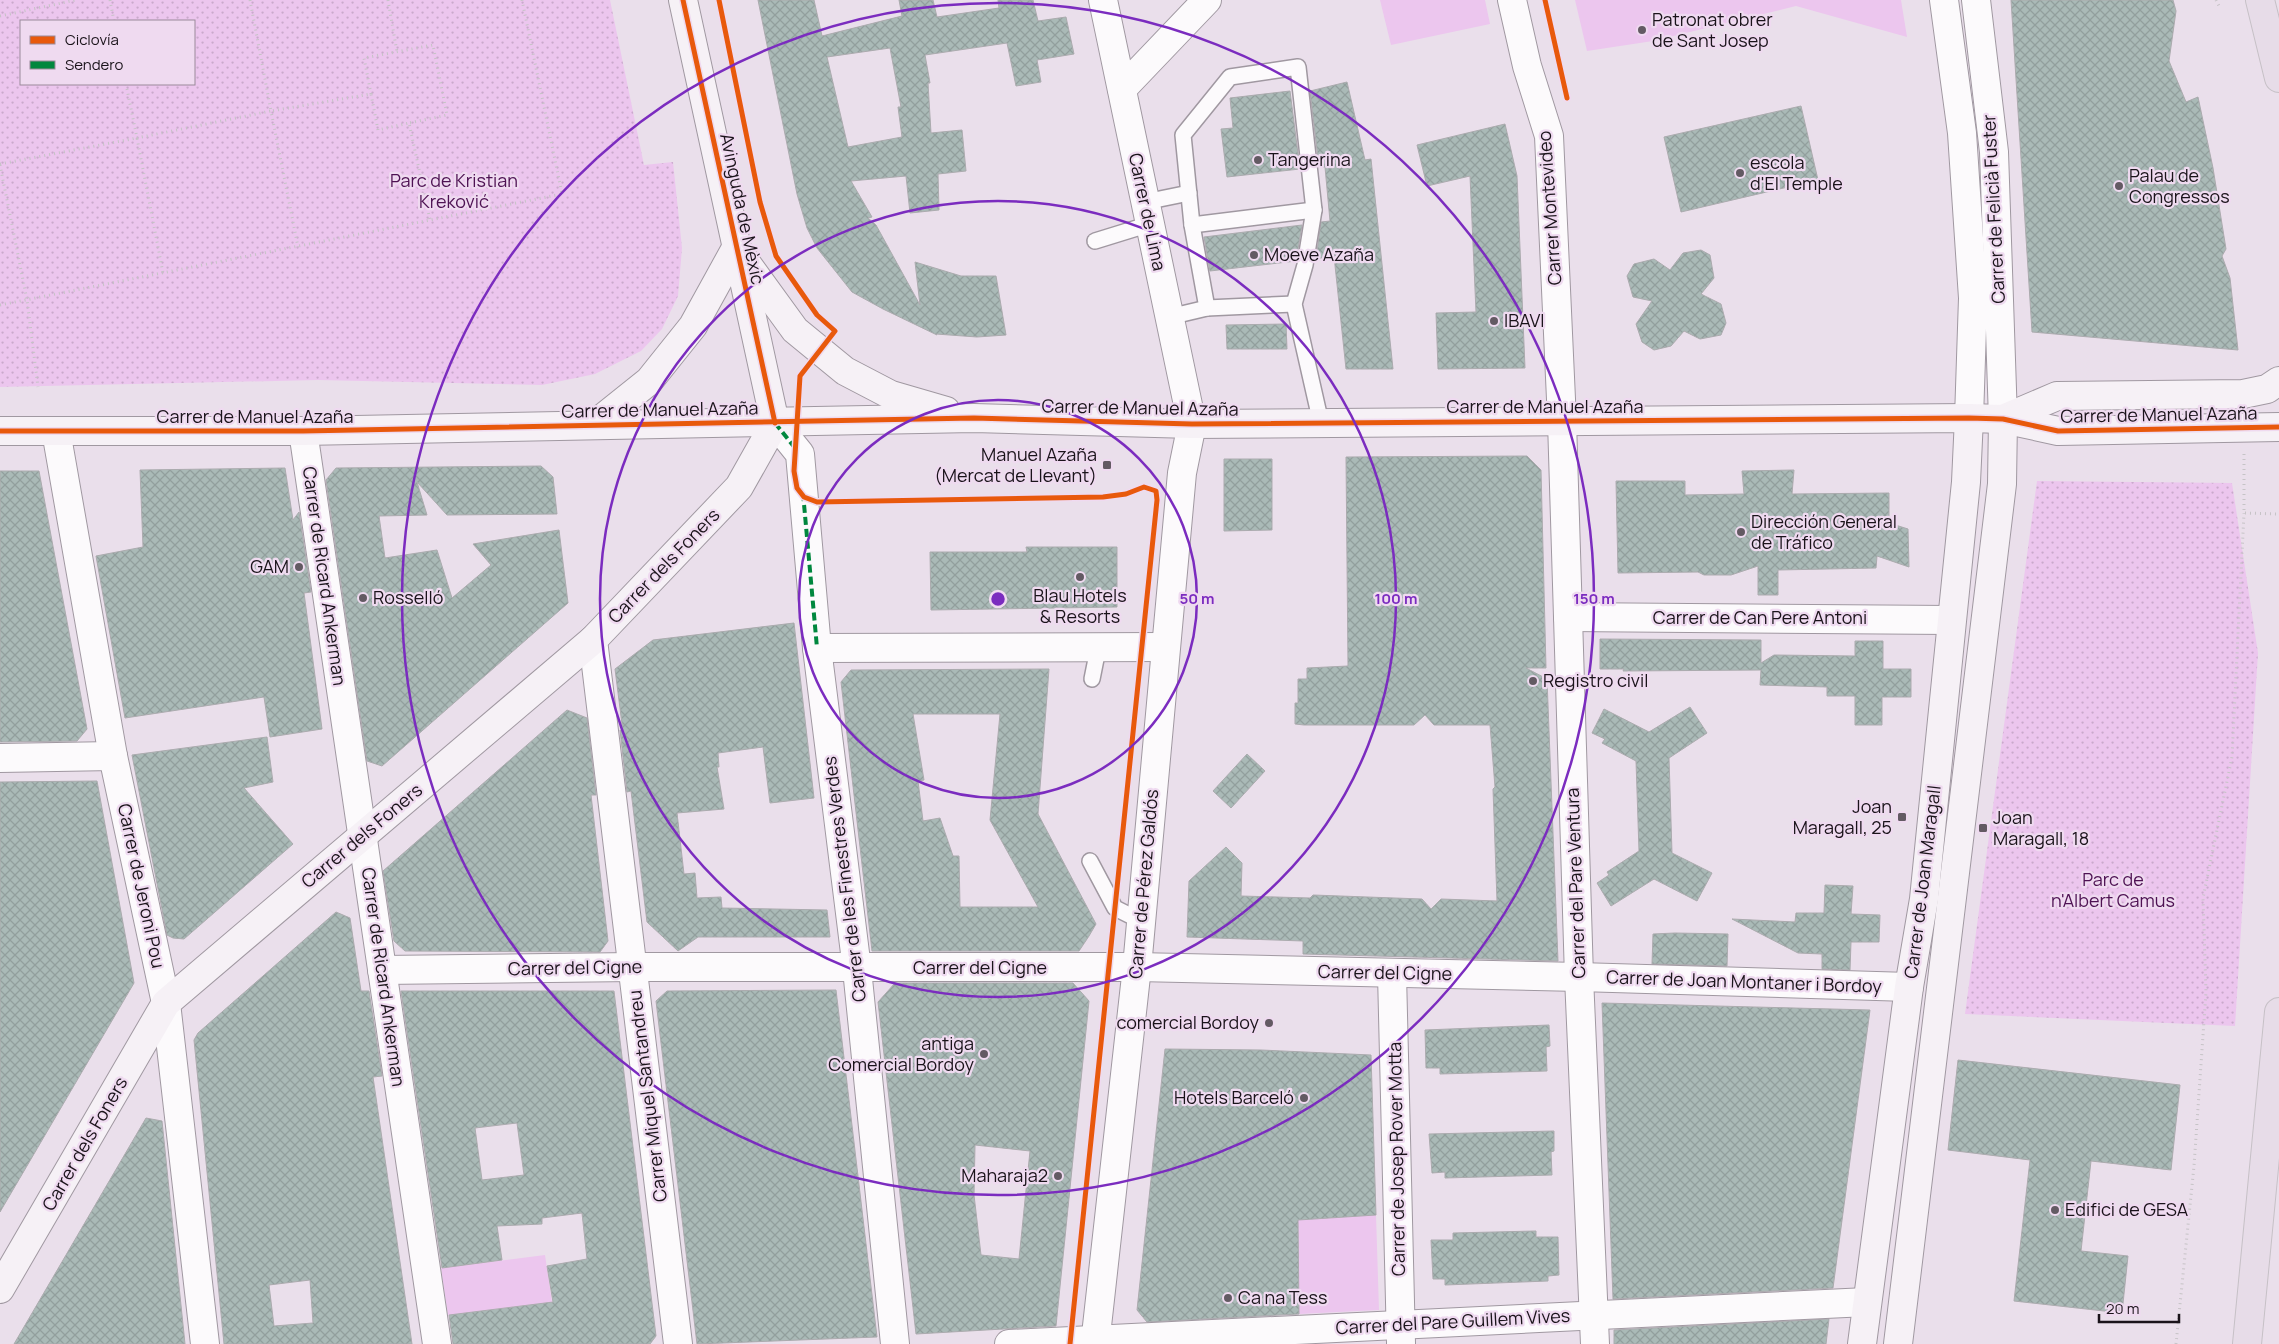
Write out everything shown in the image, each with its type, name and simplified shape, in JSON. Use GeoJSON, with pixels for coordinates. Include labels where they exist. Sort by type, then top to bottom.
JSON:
{"type":"FeatureCollection","features":[{"type":"Feature","properties":{"kind":"highway"},"geometry":{"type":"LineString","coordinates":[[2260,0],[2279,78]]}},
{"type":"Feature","properties":{"kind":"highway"},"geometry":{"type":"LineString","coordinates":[[2247,1344],[2279,1012]]}},
{"type":"Feature","properties":{"kind":"street","name":"Avinguda de Mèxic"},"geometry":{"type":"LineString","coordinates":[[683,0],[775,422]]}},
{"type":"Feature","properties":{"kind":"street","name":"Carrer de Lima"},"geometry":{"type":"LineString","coordinates":[[1103,0],[1192,424]]}},
{"type":"Feature","properties":{"kind":"street"},"geometry":{"type":"LineString","coordinates":[[1122,89],[1207,0]]}},
{"type":"Feature","properties":{"kind":"street","name":"Carrer Montevideo"},"geometry":{"type":"LineString","coordinates":[[1512,0],[1527,66],[1549,136],[1562,421]]}},
{"type":"Feature","properties":{"kind":"street","name":"Carrer de Felicià Fuster"},"geometry":{"type":"LineString","coordinates":[[1944,0],[1962,133],[1972,298],[1969,418]]}},
{"type":"Feature","properties":{"kind":"street","name":"Carrer de Felicià Fuster"},"geometry":{"type":"LineString","coordinates":[[1976,0],[1981,23],[1994,152],[2003,419]]}},
{"type":"Feature","properties":{"kind":"street"},"geometry":{"type":"LineString","coordinates":[[2268,31],[2269,12],[2274,0]]}},
{"type":"Feature","properties":{"kind":"street","name":"Carrer de Manuel Azaña"},"geometry":{"type":"LineString","coordinates":[[594,424],[649,381],[693,326],[736,248],[794,330],[845,371],[891,395],[974,418]]}},
{"type":"Feature","properties":{"kind":"street"},"geometry":{"type":"LineString","coordinates":[[2003,419],[2057,396],[2243,394],[2267,389],[2279,382]]}},
{"type":"Feature","properties":{"kind":"street","name":"Carrer de Manuel Azaña"},"geometry":{"type":"LineString","coordinates":[[0,432],[303,431],[974,418],[1192,424],[1969,418],[2003,419],[2058,431],[2279,427]]}},
{"type":"Feature","properties":{"kind":"street","name":"Carrer de Joan Maragall"},"geometry":{"type":"LineString","coordinates":[[1862,1344],[1909,987],[1924,899],[1966,482],[1969,418]]}},
{"type":"Feature","properties":{"kind":"street","name":"Carrer de Joan Maragall"},"geometry":{"type":"LineString","coordinates":[[1898,1344],[2002,484],[2003,419]]}},
{"type":"Feature","properties":{"kind":"street","name":"Carrer del Pare Ventura"},"geometry":{"type":"LineString","coordinates":[[1562,421],[1579,976],[1595,1344]]}},
{"type":"Feature","properties":{"kind":"street","name":"Carrer dels Foners"},"geometry":{"type":"LineString","coordinates":[[0,1289],[166,1003],[593,640],[739,487],[775,422]]}},
{"type":"Feature","properties":{"kind":"street","name":"Carrer de les Finestres Verdes"},"geometry":{"type":"LineString","coordinates":[[775,422],[800,454],[817,648],[857,969],[896,1344]]}},
{"type":"Feature","properties":{"kind":"street","name":"Carrer de Pérez Galdós"},"geometry":{"type":"LineString","coordinates":[[1096,1342],[1137,967],[1182,473],[1192,424]]}},
{"type":"Feature","properties":{"kind":"street","name":"Carrer de Jeroni Pou"},"geometry":{"type":"LineString","coordinates":[[56,431],[113,756],[166,1003],[205,1344]]}},
{"type":"Feature","properties":{"kind":"street","name":"Carrer de Ricard Ankerman"},"geometry":{"type":"LineString","coordinates":[[303,431],[437,1344]]}},
{"type":"Feature","properties":{"kind":"street","name":"Carrer de Can Pere Antoni"},"geometry":{"type":"LineString","coordinates":[[1568,617],[1951,620]]}},
{"type":"Feature","properties":{"kind":"street","name":"Carrer Miquel Santandreu"},"geometry":{"type":"LineString","coordinates":[[593,640],[678,1344]]}},
{"type":"Feature","properties":{"kind":"street"},"geometry":{"type":"LineString","coordinates":[[817,648],[1165,647]]}},
{"type":"Feature","properties":{"kind":"street"},"geometry":{"type":"LineString","coordinates":[[0,758],[113,756]]}},
{"type":"Feature","properties":{"kind":"street","name":"Carrer del Cigne"},"geometry":{"type":"LineString","coordinates":[[382,970],[632,967],[857,969],[1137,967],[1392,974],[1579,976]]}},
{"type":"Feature","properties":{"kind":"street","name":"Carrer de Josep Rover Motta"},"geometry":{"type":"LineString","coordinates":[[1392,974],[1401,1335]]}},
{"type":"Feature","properties":{"kind":"street","name":"Carrer de Joan Montaner i Bordoy"},"geometry":{"type":"LineString","coordinates":[[1579,976],[1909,987]]}},
{"type":"Feature","properties":{"kind":"street","name":"Carrer del Pare Guillem Vives"},"geometry":{"type":"LineString","coordinates":[[1009,1344],[1401,1335],[1594,1315],[1867,1302]]}},
{"type":"Feature","properties":{"kind":"lane"},"geometry":{"type":"LineString","coordinates":[[1207,308],[1192,225],[1183,135],[1230,77],[1298,67],[1314,210],[1305,265],[1294,304],[1321,423]]}},
{"type":"Feature","properties":{"kind":"lane"},"geometry":{"type":"LineString","coordinates":[[1095,241],[1189,193]]}},
{"type":"Feature","properties":{"kind":"lane"},"geometry":{"type":"LineString","coordinates":[[1192,225],[1314,210]]}},
{"type":"Feature","properties":{"kind":"lane"},"geometry":{"type":"LineString","coordinates":[[1169,317],[1207,308],[1294,304]]}},
{"type":"Feature","properties":{"kind":"lane"},"geometry":{"type":"LineString","coordinates":[[1092,679],[1098,648]]}},
{"type":"Feature","properties":{"kind":"lane"},"geometry":{"type":"LineString","coordinates":[[1090,860],[1115,908],[1141,921]]}},
{"type":"Feature","properties":{"kind":"path"},"geometry":{"type":"LineString","coordinates":[[0,16],[76,0]]}},
{"type":"Feature","properties":{"kind":"path"},"geometry":{"type":"LineString","coordinates":[[110,0],[114,20]]}},
{"type":"Feature","properties":{"kind":"path"},"geometry":{"type":"LineString","coordinates":[[250,0],[298,247]]}},
{"type":"Feature","properties":{"kind":"path"},"geometry":{"type":"LineString","coordinates":[[388,0],[397,52]]}},
{"type":"Feature","properties":{"kind":"path"},"geometry":{"type":"LineString","coordinates":[[0,305],[562,194],[522,0]]}},
{"type":"Feature","properties":{"kind":"path"},"geometry":{"type":"LineString","coordinates":[[2216,0],[2219,6]]}},
{"type":"Feature","properties":{"kind":"path"},"geometry":{"type":"LineString","coordinates":[[433,45],[447,115],[378,130],[364,58],[397,52],[433,45]]}},
{"type":"Feature","properties":{"kind":"path"},"geometry":{"type":"LineString","coordinates":[[126,85],[163,273]]}},
{"type":"Feature","properties":{"kind":"path"},"geometry":{"type":"LineString","coordinates":[[38,387],[27,300],[0,165],[271,111],[371,94]]}},
{"type":"Feature","properties":{"kind":"path"},"geometry":{"type":"LineString","coordinates":[[408,123],[430,220]]}},
{"type":"Feature","properties":{"kind":"path"},"geometry":{"type":"LineString","coordinates":[[2176,1344],[2194,1166],[2206,992],[2203,898],[2232,757],[2244,513]]}},
{"type":"Feature","properties":{"kind":"green space","name":"Parc de Kristian Kreković"},"geometry":{"type":"Polygon","coordinates":[[[0,0],[610,0],[644,165],[673,162],[682,248],[678,296],[662,329],[641,351],[595,374],[542,385],[318,380],[0,387],[0,0]]]}},
{"type":"Feature","properties":{"kind":"green space"},"geometry":{"type":"Polygon","coordinates":[[[1380,0],[1485,0],[1490,24],[1391,45],[1380,0]]]}},
{"type":"Feature","properties":{"kind":"green space","name":"Patronat obrer de Sant Josep"},"geometry":{"type":"Polygon","coordinates":[[[1575,0],[1901,0],[1907,37],[1796,6],[1653,41],[1587,51],[1575,0]]]}},
{"type":"Feature","properties":{"kind":"green space","name":"Parc de n'Albert Camus"},"geometry":{"type":"Polygon","coordinates":[[[2037,481],[2232,483],[2258,653],[2235,1026],[1965,1014],[2037,481]]]}},
{"type":"Feature","properties":{"kind":"green space"},"geometry":{"type":"Polygon","coordinates":[[[1376,1215],[1379,1310],[1299,1314],[1298,1220],[1376,1215]]]}},
{"type":"Feature","properties":{"kind":"green space"},"geometry":{"type":"Polygon","coordinates":[[[545,1255],[552,1302],[448,1315],[441,1268],[545,1255]]]}},
{"type":"Feature","properties":{"kind":"building"},"geometry":{"type":"Polygon","coordinates":[[[758,0],[814,0],[822,36],[902,16],[899,0],[933,0],[937,17],[999,8],[998,0],[1033,0],[1038,21],[1066,17],[1074,54],[1037,60],[1041,82],[1016,86],[1007,43],[925,55],[930,83],[928,83],[931,133],[962,130],[966,171],[938,174],[939,210],[910,213],[906,176],[851,181],[872,217],[868,218],[876,225],[920,305],[915,262],[961,276],[996,276],[1006,335],[977,337],[937,335],[852,292],[817,248],[807,228],[797,194],[758,0]],[[890,48],[827,57],[848,147],[902,137],[898,107],[901,107],[890,48]]]}},
{"type":"Feature","properties":{"kind":"building","name":"Palau de Congressos"},"geometry":{"type":"Polygon","coordinates":[[[2011,0],[2173,0],[2176,11],[2169,61],[2186,102],[2198,97],[2213,168],[2226,249],[2222,256],[2230,278],[2238,350],[2032,332],[2011,0]]]}},
{"type":"Feature","properties":{"kind":"building"},"geometry":{"type":"Polygon","coordinates":[[[1347,82],[1365,160],[1371,159],[1393,369],[1346,369],[1334,256],[1316,259],[1321,222],[1330,221],[1325,167],[1319,167],[1310,91],[1347,82]]]}},
{"type":"Feature","properties":{"kind":"building"},"geometry":{"type":"Polygon","coordinates":[[[1290,91],[1300,169],[1227,177],[1221,129],[1233,128],[1230,98],[1290,91]]]}},
{"type":"Feature","properties":{"kind":"building"},"geometry":{"type":"Polygon","coordinates":[[[1801,106],[1818,180],[1681,212],[1664,137],[1801,106]]]}},
{"type":"Feature","properties":{"kind":"building"},"geometry":{"type":"Polygon","coordinates":[[[1505,124],[1517,176],[1525,368],[1438,369],[1436,313],[1476,312],[1470,176],[1427,186],[1417,145],[1505,124]]]}},
{"type":"Feature","properties":{"kind":"building"},"geometry":{"type":"Polygon","coordinates":[[[1302,225],[1296,261],[1210,271],[1204,237],[1302,225]]]}},
{"type":"Feature","properties":{"kind":"building"},"geometry":{"type":"Polygon","coordinates":[[[1701,250],[1710,255],[1714,278],[1701,294],[1721,304],[1726,323],[1721,335],[1700,339],[1684,331],[1671,346],[1654,350],[1642,342],[1636,324],[1652,301],[1633,297],[1627,276],[1634,264],[1654,259],[1670,270],[1683,253],[1701,250]]]}},
{"type":"Feature","properties":{"kind":"building"},"geometry":{"type":"Polygon","coordinates":[[[1286,324],[1287,349],[1227,349],[1226,325],[1286,324]]]}},
{"type":"Feature","properties":{"kind":"building"},"geometry":{"type":"Polygon","coordinates":[[[1527,456],[1541,470],[1546,668],[1526,668],[1547,679],[1558,961],[1303,954],[1303,941],[1187,937],[1189,881],[1226,847],[1242,863],[1241,896],[1310,898],[1313,895],[1422,899],[1431,909],[1441,899],[1497,901],[1493,789],[1495,787],[1490,725],[1434,725],[1425,715],[1414,725],[1295,724],[1295,703],[1298,703],[1298,679],[1307,679],[1307,668],[1348,666],[1346,457],[1527,456]]]}},
{"type":"Feature","properties":{"kind":"building"},"geometry":{"type":"Polygon","coordinates":[[[1224,459],[1272,459],[1272,530],[1224,531],[1224,459]]]}},
{"type":"Feature","properties":{"kind":"building"},"geometry":{"type":"Polygon","coordinates":[[[541,466],[553,477],[557,514],[447,515],[417,482],[427,515],[379,516],[385,558],[437,550],[452,598],[491,565],[473,544],[559,530],[568,603],[382,766],[367,761],[326,480],[336,468],[541,466]]]}},
{"type":"Feature","properties":{"kind":"building"},"geometry":{"type":"Polygon","coordinates":[[[285,468],[293,520],[299,512],[311,592],[304,593],[322,729],[270,737],[264,697],[125,718],[96,556],[143,547],[140,470],[285,468]]]}},
{"type":"Feature","properties":{"kind":"building"},"geometry":{"type":"Polygon","coordinates":[[[1794,470],[1792,494],[1889,493],[1889,523],[1908,529],[1909,567],[1877,556],[1876,568],[1778,570],[1778,595],[1758,595],[1758,566],[1731,575],[1704,575],[1698,572],[1618,573],[1616,481],[1685,481],[1685,495],[1744,494],[1742,471],[1794,470]]]}},
{"type":"Feature","properties":{"kind":"building"},"geometry":{"type":"Polygon","coordinates":[[[0,471],[39,471],[87,729],[77,741],[0,742],[0,471]]]}},
{"type":"Feature","properties":{"kind":"building"},"geometry":{"type":"Polygon","coordinates":[[[1026,547],[1117,547],[1117,607],[931,610],[930,552],[1027,552],[1026,547]]]}},
{"type":"Feature","properties":{"kind":"building"},"geometry":{"type":"Polygon","coordinates":[[[794,623],[814,798],[770,803],[763,747],[718,753],[719,767],[717,767],[724,809],[677,813],[684,874],[695,873],[697,898],[721,897],[722,908],[827,910],[830,937],[698,937],[678,951],[647,922],[631,791],[627,792],[620,730],[623,732],[615,669],[653,640],[794,623]]]}},
{"type":"Feature","properties":{"kind":"building"},"geometry":{"type":"Polygon","coordinates":[[[1600,639],[1761,640],[1761,663],[1774,655],[1855,656],[1855,641],[1883,641],[1883,669],[1911,669],[1911,697],[1882,697],[1882,725],[1855,725],[1855,696],[1827,696],[1827,687],[1760,685],[1761,670],[1623,671],[1624,669],[1600,669],[1600,639]]]}},
{"type":"Feature","properties":{"kind":"building"},"geometry":{"type":"Polygon","coordinates":[[[1049,669],[1038,814],[1096,924],[1079,951],[872,951],[841,682],[851,670],[1049,669]],[[913,714],[924,780],[918,781],[923,821],[940,818],[953,856],[959,856],[960,907],[1038,907],[990,820],[1000,714],[913,714]]]}},
{"type":"Feature","properties":{"kind":"building"},"geometry":{"type":"Polygon","coordinates":[[[1690,707],[1707,733],[1669,758],[1672,853],[1712,873],[1697,901],[1654,879],[1611,906],[1597,883],[1609,875],[1607,872],[1639,851],[1636,761],[1602,743],[1605,739],[1592,733],[1604,709],[1649,732],[1690,707]]]}},
{"type":"Feature","properties":{"kind":"building"},"geometry":{"type":"Polygon","coordinates":[[[567,710],[587,718],[596,795],[591,795],[608,941],[600,952],[405,951],[394,941],[383,871],[567,710]]]}},
{"type":"Feature","properties":{"kind":"building"},"geometry":{"type":"Polygon","coordinates":[[[267,737],[273,782],[244,788],[293,844],[184,939],[173,938],[167,935],[132,755],[267,737]]]}},
{"type":"Feature","properties":{"kind":"building"},"geometry":{"type":"Polygon","coordinates":[[[1247,754],[1265,771],[1231,808],[1213,791],[1247,754]]]}},
{"type":"Feature","properties":{"kind":"building"},"geometry":{"type":"Polygon","coordinates":[[[97,781],[134,983],[0,1212],[0,782],[97,781]]]}},
{"type":"Feature","properties":{"kind":"building"},"geometry":{"type":"Polygon","coordinates":[[[1825,885],[1853,886],[1851,914],[1880,915],[1879,942],[1851,942],[1850,970],[1822,969],[1822,954],[1798,953],[1732,919],[1795,922],[1796,913],[1824,913],[1825,885]]]}},
{"type":"Feature","properties":{"kind":"building"},"geometry":{"type":"Polygon","coordinates":[[[336,912],[350,918],[361,991],[369,991],[382,1076],[373,1077],[412,1344],[224,1344],[194,1040],[198,1033],[336,912]],[[310,1280],[269,1285],[274,1326],[313,1323],[310,1280]]]}},
{"type":"Feature","properties":{"kind":"building"},"geometry":{"type":"Polygon","coordinates":[[[1653,934],[1728,934],[1727,966],[1652,964],[1653,934]]]}},
{"type":"Feature","properties":{"kind":"building"},"geometry":{"type":"Polygon","coordinates":[[[895,983],[1073,983],[1089,1001],[1056,1326],[916,1334],[878,1002],[895,983]],[[975,1145],[974,1195],[981,1255],[1019,1259],[1030,1151],[975,1145]]]}},
{"type":"Feature","properties":{"kind":"building"},"geometry":{"type":"Polygon","coordinates":[[[836,990],[877,1337],[697,1344],[656,1001],[667,991],[836,990]]]}},
{"type":"Feature","properties":{"kind":"building"},"geometry":{"type":"Polygon","coordinates":[[[401,991],[614,991],[656,1336],[650,1344],[453,1344],[449,1315],[553,1302],[547,1266],[587,1259],[582,1213],[542,1218],[542,1224],[497,1226],[502,1260],[442,1268],[401,991]],[[517,1123],[475,1128],[482,1180],[524,1175],[517,1123]]]}},
{"type":"Feature","properties":{"kind":"building"},"geometry":{"type":"Polygon","coordinates":[[[1602,1003],[1870,1010],[1833,1288],[1613,1299],[1602,1003]]]}},
{"type":"Feature","properties":{"kind":"building"},"geometry":{"type":"Polygon","coordinates":[[[1549,1025],[1550,1046],[1546,1047],[1547,1071],[1440,1074],[1440,1068],[1426,1068],[1425,1030],[1549,1025]]]}},
{"type":"Feature","properties":{"kind":"building"},"geometry":{"type":"Polygon","coordinates":[[[1165,1049],[1261,1050],[1371,1055],[1376,1215],[1298,1220],[1299,1314],[1147,1322],[1137,1310],[1165,1049]]]}},
{"type":"Feature","properties":{"kind":"building","name":"Edifici de GESA"},"geometry":{"type":"Polygon","coordinates":[[[1958,1060],[2180,1085],[2171,1170],[2091,1161],[2081,1251],[2128,1256],[2122,1313],[2014,1301],[2030,1160],[1948,1150],[1958,1060]]]}},
{"type":"Feature","properties":{"kind":"building"},"geometry":{"type":"Polygon","coordinates":[[[146,1118],[162,1121],[185,1344],[14,1344],[146,1118]]]}},
{"type":"Feature","properties":{"kind":"building"},"geometry":{"type":"Polygon","coordinates":[[[1554,1131],[1554,1151],[1551,1152],[1552,1175],[1445,1178],[1445,1172],[1432,1173],[1429,1134],[1554,1131]]]}},
{"type":"Feature","properties":{"kind":"building"},"geometry":{"type":"Polygon","coordinates":[[[1536,1231],[1536,1237],[1558,1237],[1559,1275],[1548,1276],[1548,1281],[1445,1285],[1445,1279],[1433,1279],[1431,1240],[1453,1240],[1453,1233],[1536,1231]]]}},
{"type":"Feature","properties":{"kind":"building"},"geometry":{"type":"Polygon","coordinates":[[[1829,1319],[1826,1344],[1614,1344],[1614,1330],[1829,1319]]]}},
{"type":"Feature","properties":{"kind":"marked path"},"geometry":{"type":"LineString","coordinates":[[775,423],[795,448]]}},
{"type":"Feature","properties":{"kind":"marked path"},"geometry":{"type":"LineString","coordinates":[[803,493],[817,648]]}},
{"type":"Feature","properties":{"kind":"cycle path"},"geometry":{"type":"LineString","coordinates":[[683,0],[775,423]]}},
{"type":"Feature","properties":{"kind":"cycle path"},"geometry":{"type":"LineString","coordinates":[[719,0],[760,202],[776,256],[817,315],[835,331],[800,376],[794,471],[797,488],[804,497],[817,502],[1103,497],[1126,494],[1144,487],[1156,491],[1157,500],[1070,1344]]}},
{"type":"Feature","properties":{"kind":"cycle path"},"geometry":{"type":"LineString","coordinates":[[1545,0],[1567,98]]}},
{"type":"Feature","properties":{"kind":"cycle path"},"geometry":{"type":"LineString","coordinates":[[0,431],[303,431],[974,418],[1192,424],[1969,418],[2003,419],[2058,431],[2279,427]]}},
{"type":"Feature","properties":{"kind":"place","name":"Patronat obrer de Sant Josep"},"geometry":{"type":"Point","coordinates":[1642,30]}},
{"type":"Feature","properties":{"kind":"place","name":"Tangerina"},"geometry":{"type":"Point","coordinates":[1258,160]}},
{"type":"Feature","properties":{"kind":"place","name":"escola d'El Temple"},"geometry":{"type":"Point","coordinates":[1740,173]}},
{"type":"Feature","properties":{"kind":"place","name":"Palau de Congressos"},"geometry":{"type":"Point","coordinates":[2119,186]}},
{"type":"Feature","properties":{"kind":"place","name":"Moeve Azaña"},"geometry":{"type":"Point","coordinates":[1254,255]}},
{"type":"Feature","properties":{"kind":"place","name":"IBAVI"},"geometry":{"type":"Point","coordinates":[1494,321]}},
{"type":"Feature","properties":{"kind":"place","name":"Manuel Azaña (Mercat de Llevant)"},"geometry":{"type":"Point","coordinates":[1107,465]}},
{"type":"Feature","properties":{"kind":"place","name":"Dirección General de Tráfico"},"geometry":{"type":"Point","coordinates":[1741,532]}},
{"type":"Feature","properties":{"kind":"place","name":"GAM"},"geometry":{"type":"Point","coordinates":[299,567]}},
{"type":"Feature","properties":{"kind":"place","name":"Blau Hotels & Resorts"},"geometry":{"type":"Point","coordinates":[1080,577]}},
{"type":"Feature","properties":{"kind":"place","name":"Rosselló"},"geometry":{"type":"Point","coordinates":[363,598]}},
{"type":"Feature","properties":{"kind":"place","name":"Registro civil"},"geometry":{"type":"Point","coordinates":[1533,681]}},
{"type":"Feature","properties":{"kind":"place","name":"Joan Maragall, 25"},"geometry":{"type":"Point","coordinates":[1902,817]}},
{"type":"Feature","properties":{"kind":"place","name":"Joan Maragall, 18"},"geometry":{"type":"Point","coordinates":[1983,828]}},
{"type":"Feature","properties":{"kind":"place","name":"comercial Bordoy"},"geometry":{"type":"Point","coordinates":[1269,1023]}},
{"type":"Feature","properties":{"kind":"place","name":"antiga Comercial Bordoy"},"geometry":{"type":"Point","coordinates":[984,1054]}},
{"type":"Feature","properties":{"kind":"place","name":"Hotels Barceló"},"geometry":{"type":"Point","coordinates":[1304,1098]}},
{"type":"Feature","properties":{"kind":"place","name":"Maharaja2"},"geometry":{"type":"Point","coordinates":[1058,1176]}},
{"type":"Feature","properties":{"kind":"place","name":"Edifici de GESA"},"geometry":{"type":"Point","coordinates":[2055,1210]}},
{"type":"Feature","properties":{"kind":"place","name":"Ca na Tess"},"geometry":{"type":"Point","coordinates":[1228,1298]}}]}
